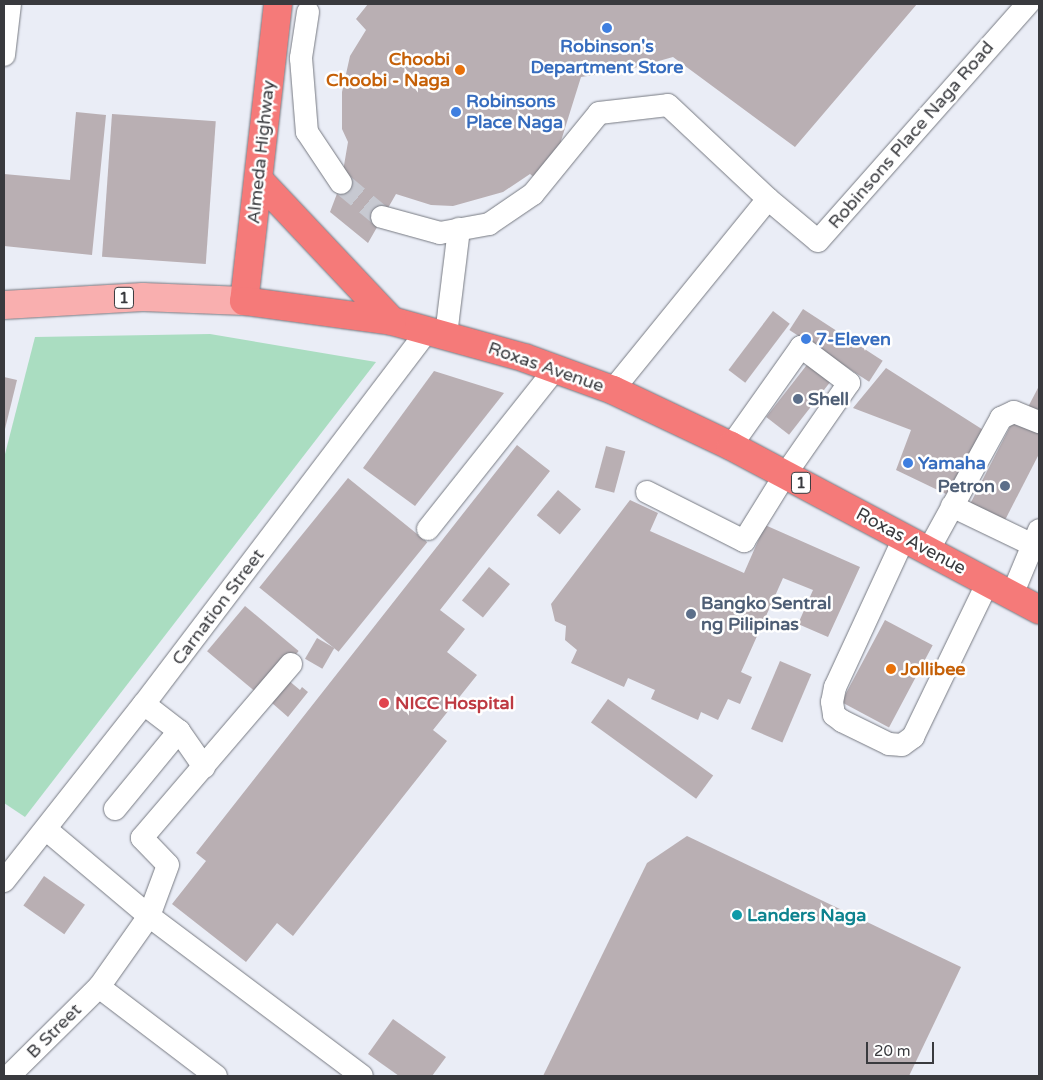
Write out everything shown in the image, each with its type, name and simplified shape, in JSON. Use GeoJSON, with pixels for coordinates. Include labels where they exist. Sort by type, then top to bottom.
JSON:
{"type":"FeatureCollection","features":[{"type":"Feature","properties":{"kind":"highway","name":"Almeda Highway"},"geometry":{"type":"LineString","coordinates":[[244,301],[277,14]]}},
{"type":"Feature","properties":{"kind":"highway"},"geometry":{"type":"LineString","coordinates":[[259,180],[392,321]]}},
{"type":"Feature","properties":{"kind":"highway","name":"Roxas Avenue"},"geometry":{"type":"LineString","coordinates":[[244,301],[392,321],[437,332],[556,368],[613,390],[732,446],[1039,610]]}},
{"type":"Feature","properties":{"kind":"main road","name":"Roxas Avenue"},"geometry":{"type":"LineString","coordinates":[[4,305],[144,297],[244,301]]}},
{"type":"Feature","properties":{"kind":"street"},"geometry":{"type":"LineString","coordinates":[[4,55],[10,4]]}},
{"type":"Feature","properties":{"kind":"street","name":"Robinsons Place Naga Road"},"geometry":{"type":"LineString","coordinates":[[382,217],[440,233],[489,224],[533,194],[599,113],[668,105],[768,199],[818,241],[1028,4]]}},
{"type":"Feature","properties":{"kind":"street"},"geometry":{"type":"LineString","coordinates":[[277,14],[313,8],[301,58],[307,132],[341,182]]}},
{"type":"Feature","properties":{"kind":"street"},"geometry":{"type":"LineString","coordinates":[[613,390],[768,199]]}},
{"type":"Feature","properties":{"kind":"street"},"geometry":{"type":"LineString","coordinates":[[437,332],[459,229]]}},
{"type":"Feature","properties":{"kind":"street","name":"Carnation Street"},"geometry":{"type":"LineString","coordinates":[[4,881],[47,830],[437,332]]}},
{"type":"Feature","properties":{"kind":"street"},"geometry":{"type":"LineString","coordinates":[[646,492],[744,541],[785,474],[849,383],[802,347],[732,446]]}},
{"type":"Feature","properties":{"kind":"street"},"geometry":{"type":"LineString","coordinates":[[428,529],[556,368]]}},
{"type":"Feature","properties":{"kind":"street"},"geometry":{"type":"LineString","coordinates":[[928,551],[1001,418],[1014,412],[1039,422]]}},
{"type":"Feature","properties":{"kind":"street"},"geometry":{"type":"LineString","coordinates":[[952,506],[1036,537],[1012,595]]}},
{"type":"Feature","properties":{"kind":"street"},"geometry":{"type":"LineString","coordinates":[[904,538],[835,687],[832,702],[834,715],[842,721],[889,744],[902,745],[912,738],[988,582]]}},
{"type":"Feature","properties":{"kind":"street"},"geometry":{"type":"LineString","coordinates":[[144,704],[179,731],[204,768],[291,664]]}},
{"type":"Feature","properties":{"kind":"street"},"geometry":{"type":"LineString","coordinates":[[114,810],[179,731]]}},
{"type":"Feature","properties":{"kind":"street","name":"B Street"},"geometry":{"type":"LineString","coordinates":[[9,1076],[99,986],[149,916],[168,865],[142,838],[204,768]]}},
{"type":"Feature","properties":{"kind":"street"},"geometry":{"type":"LineString","coordinates":[[47,830],[149,916],[362,1076]]}},
{"type":"Feature","properties":{"kind":"street"},"geometry":{"type":"LineString","coordinates":[[99,986],[216,1076]]}},
{"type":"Feature","properties":{"kind":"green space"},"geometry":{"type":"Polygon","coordinates":[[[210,334],[376,362],[25,817],[4,803],[4,458],[35,337],[210,334]]]}},
{"type":"Feature","properties":{"kind":"building","name":"Robinsons Place Naga"},"geometry":{"type":"Polygon","coordinates":[[[368,4],[917,4],[795,147],[673,57],[627,70],[581,77],[561,141],[567,149],[540,182],[530,174],[503,192],[453,206],[431,205],[396,194],[368,243],[330,212],[341,183],[348,142],[342,129],[342,92],[350,56],[366,30],[356,19],[368,4]]]}},
{"type":"Feature","properties":{"kind":"building"},"geometry":{"type":"Polygon","coordinates":[[[76,112],[106,115],[92,255],[4,246],[4,174],[70,180],[76,112]]]}},
{"type":"Feature","properties":{"kind":"building"},"geometry":{"type":"Polygon","coordinates":[[[112,114],[216,121],[206,264],[102,257],[112,114]]]}},
{"type":"Feature","properties":{"kind":"building"},"geometry":{"type":"Polygon","coordinates":[[[803,309],[883,361],[869,382],[789,330],[803,309]]]}},
{"type":"Feature","properties":{"kind":"building"},"geometry":{"type":"Polygon","coordinates":[[[773,311],[790,324],[745,383],[728,370],[773,311]]]}},
{"type":"Feature","properties":{"kind":"building"},"geometry":{"type":"Polygon","coordinates":[[[813,357],[836,375],[789,435],[766,417],[813,357]]]}},
{"type":"Feature","properties":{"kind":"building"},"geometry":{"type":"Polygon","coordinates":[[[886,368],[988,433],[946,494],[896,470],[911,430],[853,408],[886,368]]]}},
{"type":"Feature","properties":{"kind":"building"},"geometry":{"type":"Polygon","coordinates":[[[434,371],[504,393],[415,506],[363,468],[434,371]]]}},
{"type":"Feature","properties":{"kind":"building"},"geometry":{"type":"Polygon","coordinates":[[[4,377],[17,380],[4,433],[4,377]]]}},
{"type":"Feature","properties":{"kind":"building"},"geometry":{"type":"Polygon","coordinates":[[[1039,386],[1039,415],[1027,409],[1039,386]]]}},
{"type":"Feature","properties":{"kind":"building"},"geometry":{"type":"Polygon","coordinates":[[[1015,417],[1039,429],[1039,454],[1003,524],[969,506],[1015,417]]]}},
{"type":"Feature","properties":{"kind":"building","name":"NICC Hospital"},"geometry":{"type":"Polygon","coordinates":[[[517,445],[550,471],[440,610],[465,629],[447,652],[477,675],[433,730],[447,741],[293,936],[277,923],[246,962],[172,904],[206,861],[196,853],[517,445]]]}},
{"type":"Feature","properties":{"kind":"building"},"geometry":{"type":"Polygon","coordinates":[[[606,446],[625,451],[614,493],[595,488],[606,446]]]}},
{"type":"Feature","properties":{"kind":"building"},"geometry":{"type":"Polygon","coordinates":[[[348,478],[427,542],[339,652],[259,588],[348,478]]]}},
{"type":"Feature","properties":{"kind":"building"},"geometry":{"type":"Polygon","coordinates":[[[558,490],[581,509],[560,535],[537,515],[558,490]]]}},
{"type":"Feature","properties":{"kind":"building"},"geometry":{"type":"Polygon","coordinates":[[[630,500],[658,513],[650,531],[744,573],[765,525],[860,567],[828,637],[798,624],[813,590],[783,578],[741,672],[752,677],[740,704],[728,699],[718,720],[701,712],[698,720],[651,699],[655,690],[628,678],[624,687],[571,663],[577,650],[565,640],[566,626],[555,621],[551,604],[630,500]]]}},
{"type":"Feature","properties":{"kind":"building"},"geometry":{"type":"Polygon","coordinates":[[[489,567],[510,584],[483,617],[462,600],[489,567]]]}},
{"type":"Feature","properties":{"kind":"building"},"geometry":{"type":"Polygon","coordinates":[[[245,606],[299,651],[261,696],[207,651],[245,606]]]}},
{"type":"Feature","properties":{"kind":"building"},"geometry":{"type":"Polygon","coordinates":[[[885,620],[933,645],[889,727],[841,702],[885,620]]]}},
{"type":"Feature","properties":{"kind":"building"},"geometry":{"type":"Polygon","coordinates":[[[317,638],[334,648],[322,669],[305,659],[317,638]]]}},
{"type":"Feature","properties":{"kind":"building"},"geometry":{"type":"Polygon","coordinates":[[[780,661],[811,674],[782,742],[751,729],[780,661]]]}},
{"type":"Feature","properties":{"kind":"building"},"geometry":{"type":"Polygon","coordinates":[[[282,675],[300,690],[302,687],[308,692],[288,717],[264,696],[282,675]]]}},
{"type":"Feature","properties":{"kind":"building"},"geometry":{"type":"Polygon","coordinates":[[[608,699],[713,775],[696,799],[591,722],[608,699]]]}},
{"type":"Feature","properties":{"kind":"building","name":"Landers Naga"},"geometry":{"type":"Polygon","coordinates":[[[687,836],[961,967],[909,1076],[543,1076],[647,863],[687,836]]]}},
{"type":"Feature","properties":{"kind":"building"},"geometry":{"type":"Polygon","coordinates":[[[44,876],[85,905],[64,934],[23,905],[44,876]]]}},
{"type":"Feature","properties":{"kind":"building"},"geometry":{"type":"Polygon","coordinates":[[[393,1019],[446,1057],[432,1076],[399,1076],[368,1054],[393,1019]]]}},
{"type":"Feature","properties":{"kind":"tunnel"},"geometry":{"type":"LineString","coordinates":[[341,183],[382,217]]}},
{"type":"Feature","properties":{"kind":"place","name":"Robinson's Department Store"},"geometry":{"type":"Point","coordinates":[607,28]}},
{"type":"Feature","properties":{"kind":"place","name":"Choobi Choobi - Naga"},"geometry":{"type":"Point","coordinates":[460,70]}},
{"type":"Feature","properties":{"kind":"place","name":"Robinsons Place Naga"},"geometry":{"type":"Point","coordinates":[456,112]}},
{"type":"Feature","properties":{"kind":"place","name":"7-Eleven"},"geometry":{"type":"Point","coordinates":[806,339]}},
{"type":"Feature","properties":{"kind":"place","name":"Shell"},"geometry":{"type":"Point","coordinates":[798,399]}},
{"type":"Feature","properties":{"kind":"place","name":"Yamaha"},"geometry":{"type":"Point","coordinates":[908,463]}},
{"type":"Feature","properties":{"kind":"place","name":"Petron"},"geometry":{"type":"Point","coordinates":[1005,486]}},
{"type":"Feature","properties":{"kind":"place","name":"Bangko Sentral ng Pilipinas"},"geometry":{"type":"Point","coordinates":[691,614]}},
{"type":"Feature","properties":{"kind":"place","name":"Jollibee"},"geometry":{"type":"Point","coordinates":[891,669]}},
{"type":"Feature","properties":{"kind":"place","name":"NICC Hospital"},"geometry":{"type":"Point","coordinates":[384,703]}},
{"type":"Feature","properties":{"kind":"place","name":"Landers Naga"},"geometry":{"type":"Point","coordinates":[737,915]}}]}
